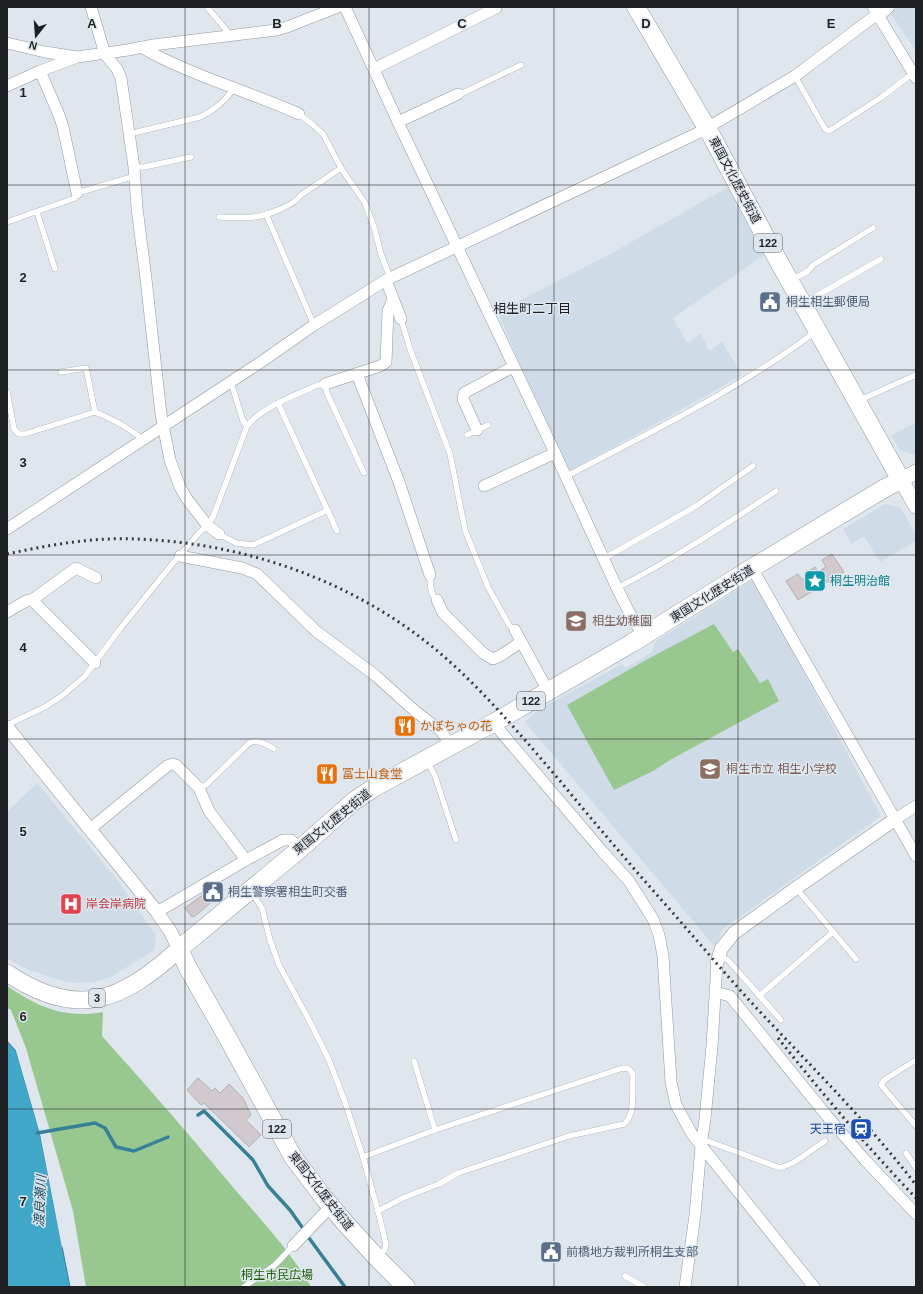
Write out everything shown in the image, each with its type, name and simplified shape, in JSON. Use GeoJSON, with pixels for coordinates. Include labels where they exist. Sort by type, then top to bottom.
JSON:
{"type":"FeatureCollection","features":[{"type":"Feature","properties":{"kind":"highway","name":"東国文化歴史街道"},"geometry":{"type":"LineString","coordinates":[[406,1287],[378,1259],[331,1206],[299,1166],[188,968],[179,949],[300,849],[354,801],[386,781],[494,722],[644,636],[884,488],[909,476],[857,402],[706,128],[636,7]]}},
{"type":"Feature","properties":{"kind":"main road"},"geometry":{"type":"LineString","coordinates":[[909,476],[916,506]]}},
{"type":"Feature","properties":{"kind":"main road","name":"3"},"geometry":{"type":"LineString","coordinates":[[7,973],[43,993],[67,1000],[92,999],[119,992],[134,984],[165,962],[179,949]]}},
{"type":"Feature","properties":{"kind":"street"},"geometry":{"type":"LineString","coordinates":[[90,7],[106,54],[117,69],[121,78],[134,172],[163,427],[170,460],[180,486],[187,499],[207,525],[219,534]]}},
{"type":"Feature","properties":{"kind":"street"},"geometry":{"type":"LineString","coordinates":[[7,43],[45,52],[77,57],[106,54],[153,45],[281,28],[338,7]]}},
{"type":"Feature","properties":{"kind":"street"},"geometry":{"type":"LineString","coordinates":[[345,7],[616,588],[632,618],[644,636]]}},
{"type":"Feature","properties":{"kind":"street"},"geometry":{"type":"LineString","coordinates":[[7,529],[232,382],[314,325],[388,279],[700,132],[795,76],[872,18],[876,12],[889,7]]}},
{"type":"Feature","properties":{"kind":"street"},"geometry":{"type":"LineString","coordinates":[[374,69],[496,8]]}},
{"type":"Feature","properties":{"kind":"street"},"geometry":{"type":"LineString","coordinates":[[876,12],[914,76]]}},
{"type":"Feature","properties":{"kind":"street"},"geometry":{"type":"LineString","coordinates":[[141,47],[180,66],[271,101],[299,114]]}},
{"type":"Feature","properties":{"kind":"street"},"geometry":{"type":"LineString","coordinates":[[7,86],[40,71],[77,57]]}},
{"type":"Feature","properties":{"kind":"street"},"geometry":{"type":"LineString","coordinates":[[40,71],[63,127],[77,193]]}},
{"type":"Feature","properties":{"kind":"street"},"geometry":{"type":"LineString","coordinates":[[398,122],[458,94]]}},
{"type":"Feature","properties":{"kind":"street"},"geometry":{"type":"LineString","coordinates":[[388,279],[393,299],[401,319]]}},
{"type":"Feature","properties":{"kind":"street"},"geometry":{"type":"LineString","coordinates":[[325,384],[380,366],[386,362],[388,311],[393,299]]}},
{"type":"Feature","properties":{"kind":"street"},"geometry":{"type":"LineString","coordinates":[[478,430],[463,398],[464,393],[513,367]]}},
{"type":"Feature","properties":{"kind":"street"},"geometry":{"type":"LineString","coordinates":[[357,374],[399,482],[430,575]]}},
{"type":"Feature","properties":{"kind":"street"},"geometry":{"type":"LineString","coordinates":[[484,486],[554,453]]}},
{"type":"Feature","properties":{"kind":"street"},"geometry":{"type":"LineString","coordinates":[[180,556],[236,566],[250,570],[257,574],[316,632],[376,676],[415,711],[441,731],[451,746]]}},
{"type":"Feature","properties":{"kind":"street"},"geometry":{"type":"LineString","coordinates":[[7,612],[28,600],[32,600],[76,568],[96,578]]}},
{"type":"Feature","properties":{"kind":"street"},"geometry":{"type":"LineString","coordinates":[[752,568],[894,820],[916,856]]}},
{"type":"Feature","properties":{"kind":"street"},"geometry":{"type":"LineString","coordinates":[[32,600],[95,662]]}},
{"type":"Feature","properties":{"kind":"street"},"geometry":{"type":"LineString","coordinates":[[437,600],[443,613],[483,653],[493,659],[521,642]]}},
{"type":"Feature","properties":{"kind":"street"},"geometry":{"type":"LineString","coordinates":[[515,630],[548,691]]}},
{"type":"Feature","properties":{"kind":"street"},"geometry":{"type":"LineString","coordinates":[[494,722],[572,817],[629,881],[641,898],[658,930],[663,956],[671,1082],[673,1094],[681,1116],[692,1134],[701,1142],[814,1287]]}},
{"type":"Feature","properties":{"kind":"street"},"geometry":{"type":"LineString","coordinates":[[7,727],[157,912],[170,931],[179,949]]}},
{"type":"Feature","properties":{"kind":"street"},"geometry":{"type":"LineString","coordinates":[[90,830],[167,766],[172,764],[176,765],[199,788],[209,811],[246,860]]}},
{"type":"Feature","properties":{"kind":"street"},"geometry":{"type":"LineString","coordinates":[[685,1287],[695,1216],[701,1142],[706,1119],[712,1046],[714,992],[718,959],[724,943],[734,933],[796,888],[916,806]]}},
{"type":"Feature","properties":{"kind":"street"},"geometry":{"type":"LineString","coordinates":[[157,912],[283,840],[291,840],[300,849]]}},
{"type":"Feature","properties":{"kind":"street"},"geometry":{"type":"LineString","coordinates":[[714,992],[730,996],[827,1116],[865,1160],[916,1214]]}},
{"type":"Feature","properties":{"kind":"street"},"geometry":{"type":"LineString","coordinates":[[293,1246],[331,1206]]}},
{"type":"Feature","properties":{"kind":"lane"},"geometry":{"type":"LineString","coordinates":[[207,7],[227,31],[228,35]]}},
{"type":"Feature","properties":{"kind":"lane"},"geometry":{"type":"LineString","coordinates":[[458,94],[521,65]]}},
{"type":"Feature","properties":{"kind":"lane"},"geometry":{"type":"LineString","coordinates":[[795,76],[825,129],[829,131],[914,76]]}},
{"type":"Feature","properties":{"kind":"lane"},"geometry":{"type":"LineString","coordinates":[[129,134],[200,117],[208,113],[230,94],[234,87]]}},
{"type":"Feature","properties":{"kind":"lane"},"geometry":{"type":"LineString","coordinates":[[299,114],[313,124],[323,134],[341,168],[365,202],[374,227],[388,279]]}},
{"type":"Feature","properties":{"kind":"lane"},"geometry":{"type":"LineString","coordinates":[[7,222],[75,198],[77,193],[144,167],[191,157]]}},
{"type":"Feature","properties":{"kind":"lane"},"geometry":{"type":"LineString","coordinates":[[219,217],[253,218],[287,206],[298,199],[301,194],[341,168]]}},
{"type":"Feature","properties":{"kind":"lane"},"geometry":{"type":"LineString","coordinates":[[37,212],[55,268]]}},
{"type":"Feature","properties":{"kind":"lane"},"geometry":{"type":"LineString","coordinates":[[266,214],[314,325]]}},
{"type":"Feature","properties":{"kind":"lane"},"geometry":{"type":"LineString","coordinates":[[790,281],[808,271],[813,265],[873,228]]}},
{"type":"Feature","properties":{"kind":"lane"},"geometry":{"type":"LineString","coordinates":[[802,304],[881,259]]}},
{"type":"Feature","properties":{"kind":"lane"},"geometry":{"type":"LineString","coordinates":[[401,319],[410,349],[450,454],[465,530],[488,587],[509,625],[515,630]]}},
{"type":"Feature","properties":{"kind":"lane"},"geometry":{"type":"LineString","coordinates":[[565,477],[688,412],[748,377],[817,331]]}},
{"type":"Feature","properties":{"kind":"lane"},"geometry":{"type":"LineString","coordinates":[[61,372],[86,368],[95,412]]}},
{"type":"Feature","properties":{"kind":"lane"},"geometry":{"type":"LineString","coordinates":[[857,402],[916,375]]}},
{"type":"Feature","properties":{"kind":"lane"},"geometry":{"type":"LineString","coordinates":[[232,382],[243,421],[247,426]]}},
{"type":"Feature","properties":{"kind":"lane"},"geometry":{"type":"LineString","coordinates":[[7,727],[13,722],[45,707],[63,695],[85,676],[119,630],[199,532],[207,525],[213,517],[247,426],[250,422],[278,403],[318,385],[325,384],[327,393],[364,473]]}},
{"type":"Feature","properties":{"kind":"lane"},"geometry":{"type":"LineString","coordinates":[[7,392],[14,429],[19,434],[25,434],[95,412],[119,423],[143,440]]}},
{"type":"Feature","properties":{"kind":"lane"},"geometry":{"type":"LineString","coordinates":[[278,403],[337,530]]}},
{"type":"Feature","properties":{"kind":"lane"},"geometry":{"type":"LineString","coordinates":[[467,435],[488,425]]}},
{"type":"Feature","properties":{"kind":"lane"},"geometry":{"type":"LineString","coordinates":[[603,559],[696,506],[753,466]]}},
{"type":"Feature","properties":{"kind":"lane"},"geometry":{"type":"LineString","coordinates":[[616,588],[637,578],[725,525],[776,491]]}},
{"type":"Feature","properties":{"kind":"lane"},"geometry":{"type":"LineString","coordinates":[[219,534],[236,543],[253,545],[328,510]]}},
{"type":"Feature","properties":{"kind":"lane"},"geometry":{"type":"LineString","coordinates":[[430,575],[434,597],[437,600]]}},
{"type":"Feature","properties":{"kind":"lane"},"geometry":{"type":"LineString","coordinates":[[199,788],[206,785],[249,743],[254,741],[267,744],[274,749]]}},
{"type":"Feature","properties":{"kind":"lane"},"geometry":{"type":"LineString","coordinates":[[426,759],[435,776],[456,840]]}},
{"type":"Feature","properties":{"kind":"lane"},"geometry":{"type":"LineString","coordinates":[[796,888],[856,959]]}},
{"type":"Feature","properties":{"kind":"lane"},"geometry":{"type":"LineString","coordinates":[[250,890],[262,908],[270,940],[279,965],[329,1060],[345,1102],[363,1157],[386,1244],[383,1254],[378,1259]]}},
{"type":"Feature","properties":{"kind":"lane"},"geometry":{"type":"LineString","coordinates":[[759,996],[833,932]]}},
{"type":"Feature","properties":{"kind":"lane"},"geometry":{"type":"LineString","coordinates":[[718,959],[728,960],[781,1020]]}},
{"type":"Feature","properties":{"kind":"lane"},"geometry":{"type":"LineString","coordinates":[[916,1060],[884,1080],[881,1085],[916,1126]]}},
{"type":"Feature","properties":{"kind":"lane"},"geometry":{"type":"LineString","coordinates":[[414,1061],[435,1130]]}},
{"type":"Feature","properties":{"kind":"lane"},"geometry":{"type":"LineString","coordinates":[[363,1157],[435,1130],[623,1068],[627,1068],[633,1074],[632,1111],[628,1121],[624,1124],[569,1136],[458,1173],[439,1184],[405,1196],[378,1211]]}},
{"type":"Feature","properties":{"kind":"lane"},"geometry":{"type":"LineString","coordinates":[[701,1142],[780,1168],[793,1163],[825,1141]]}},
{"type":"Feature","properties":{"kind":"lane"},"geometry":{"type":"LineString","coordinates":[[906,1153],[916,1168]]}},
{"type":"Feature","properties":{"kind":"lane"},"geometry":{"type":"LineString","coordinates":[[244,1287],[275,1265],[293,1246]]}},
{"type":"Feature","properties":{"kind":"lane"},"geometry":{"type":"LineString","coordinates":[[625,1276],[644,1287]]}},
{"type":"Feature","properties":{"kind":"shaded area"},"geometry":{"type":"Polygon","coordinates":[[[899,7],[916,7],[916,51],[891,14],[899,7]]]}},
{"type":"Feature","properties":{"kind":"shaded area"},"geometry":{"type":"Polygon","coordinates":[[[728,187],[764,255],[673,318],[687,343],[701,334],[709,351],[722,342],[742,375],[569,471],[517,359],[498,312],[612,253],[728,187]]]}},
{"type":"Feature","properties":{"kind":"shaded area"},"geometry":{"type":"Polygon","coordinates":[[[916,423],[916,455],[901,451],[891,435],[916,423]]]}},
{"type":"Feature","properties":{"kind":"shaded area"},"geometry":{"type":"Polygon","coordinates":[[[885,504],[901,508],[916,535],[916,541],[880,562],[864,536],[852,544],[843,529],[885,504]]]}},
{"type":"Feature","properties":{"kind":"shaded area","name":"桐生市立 相生小学校"},"geometry":{"type":"Polygon","coordinates":[[[754,579],[881,816],[723,929],[715,947],[525,722],[538,710],[622,664],[626,668],[652,652],[656,641],[754,579]]]}},
{"type":"Feature","properties":{"kind":"shaded area","name":"岸会岸病院"},"geometry":{"type":"Polygon","coordinates":[[[37,783],[119,882],[156,936],[154,950],[111,977],[95,982],[77,983],[62,981],[26,969],[7,958],[7,812],[37,783]]]}},
{"type":"Feature","properties":{"kind":"green space"},"geometry":{"type":"Polygon","coordinates":[[[714,624],[733,652],[738,649],[760,683],[768,679],[779,701],[670,760],[653,771],[614,790],[567,705],[646,660],[714,624]]]}},
{"type":"Feature","properties":{"kind":"green space","name":"桐生市民広場"},"geometry":{"type":"Polygon","coordinates":[[[7,986],[30,1000],[52,1010],[76,1014],[103,1012],[102,1036],[170,1113],[276,1238],[295,1262],[311,1287],[86,1287],[73,1211],[26,1048],[11,1010],[7,1008],[7,986]]]}},
{"type":"Feature","properties":{"kind":"water","name":"渡良瀬川"},"geometry":{"type":"Polygon","coordinates":[[[7,1041],[16,1051],[40,1134],[70,1287],[7,1287],[7,1041]]]}},
{"type":"Feature","properties":{"kind":"pier"},"geometry":{"type":"Polygon","coordinates":[[[17,1050],[42,1133],[64,1244],[62,1248],[40,1134],[16,1051],[17,1050]]]}},
{"type":"Feature","properties":{"kind":"building"},"geometry":{"type":"Polygon","coordinates":[[[832,554],[844,572],[798,600],[786,581],[798,574],[802,580],[808,576],[806,573],[815,567],[818,572],[826,567],[822,560],[832,554]]]}},
{"type":"Feature","properties":{"kind":"building"},"geometry":{"type":"Polygon","coordinates":[[[212,888],[219,896],[192,917],[185,908],[212,888]]]}},
{"type":"Feature","properties":{"kind":"building"},"geometry":{"type":"Polygon","coordinates":[[[198,1078],[212,1091],[215,1088],[220,1093],[229,1084],[243,1098],[251,1115],[246,1120],[261,1135],[249,1147],[204,1103],[201,1105],[187,1090],[198,1078]]]}},
{"type":"Feature","properties":{"kind":"building"},"geometry":{"type":"Polygon","coordinates":[[[860,1123],[869,1133],[864,1137],[855,1127],[860,1123]]]}},
{"type":"Feature","properties":{"kind":"waterway"},"geometry":{"type":"LineString","coordinates":[[198,1115],[204,1111],[253,1160],[268,1186],[290,1210],[302,1227]]}},
{"type":"Feature","properties":{"kind":"waterway"},"geometry":{"type":"LineString","coordinates":[[37,1133],[95,1123],[105,1128],[116,1147],[134,1151],[168,1137]]}},
{"type":"Feature","properties":{"kind":"waterway"},"geometry":{"type":"LineString","coordinates":[[309,1238],[345,1287]]}},
{"type":"Feature","properties":{"kind":"railway"},"geometry":{"type":"LineString","coordinates":[[7,554],[71,542],[104,539],[136,539],[179,542],[221,549],[262,559],[303,573],[342,590],[380,610],[416,634],[464,675],[507,720],[728,976],[880,1140],[916,1185]]}},
{"type":"Feature","properties":{"kind":"railway"},"geometry":{"type":"LineString","coordinates":[[778,1038],[845,1120],[916,1198]]}},
{"type":"Feature","properties":{"kind":"place","name":"桐生相生郵便局"},"geometry":{"type":"Point","coordinates":[770,302]}},
{"type":"Feature","properties":{"kind":"place","name":"桐生明治館"},"geometry":{"type":"Point","coordinates":[815,581]}},
{"type":"Feature","properties":{"kind":"place","name":"相生幼稚園"},"geometry":{"type":"Point","coordinates":[576,621]}},
{"type":"Feature","properties":{"kind":"place","name":"かぼちゃの花"},"geometry":{"type":"Point","coordinates":[405,726]}},
{"type":"Feature","properties":{"kind":"place","name":"桐生市立 相生小学校"},"geometry":{"type":"Point","coordinates":[710,769]}},
{"type":"Feature","properties":{"kind":"place","name":"冨士山食堂"},"geometry":{"type":"Point","coordinates":[327,774]}},
{"type":"Feature","properties":{"kind":"place","name":"桐生警察署相生町交番"},"geometry":{"type":"Point","coordinates":[213,892]}},
{"type":"Feature","properties":{"kind":"place","name":"岸会岸病院"},"geometry":{"type":"Point","coordinates":[71,904]}},
{"type":"Feature","properties":{"kind":"place","name":"天王宿"},"geometry":{"type":"Point","coordinates":[861,1129]}},
{"type":"Feature","properties":{"kind":"place","name":"前橋地方裁判所桐生支部"},"geometry":{"type":"Point","coordinates":[551,1252]}},
{"type":"Feature","properties":{"kind":"district","name":"相生町二丁目"},"geometry":{"type":"Point","coordinates":[532,308]}}]}
